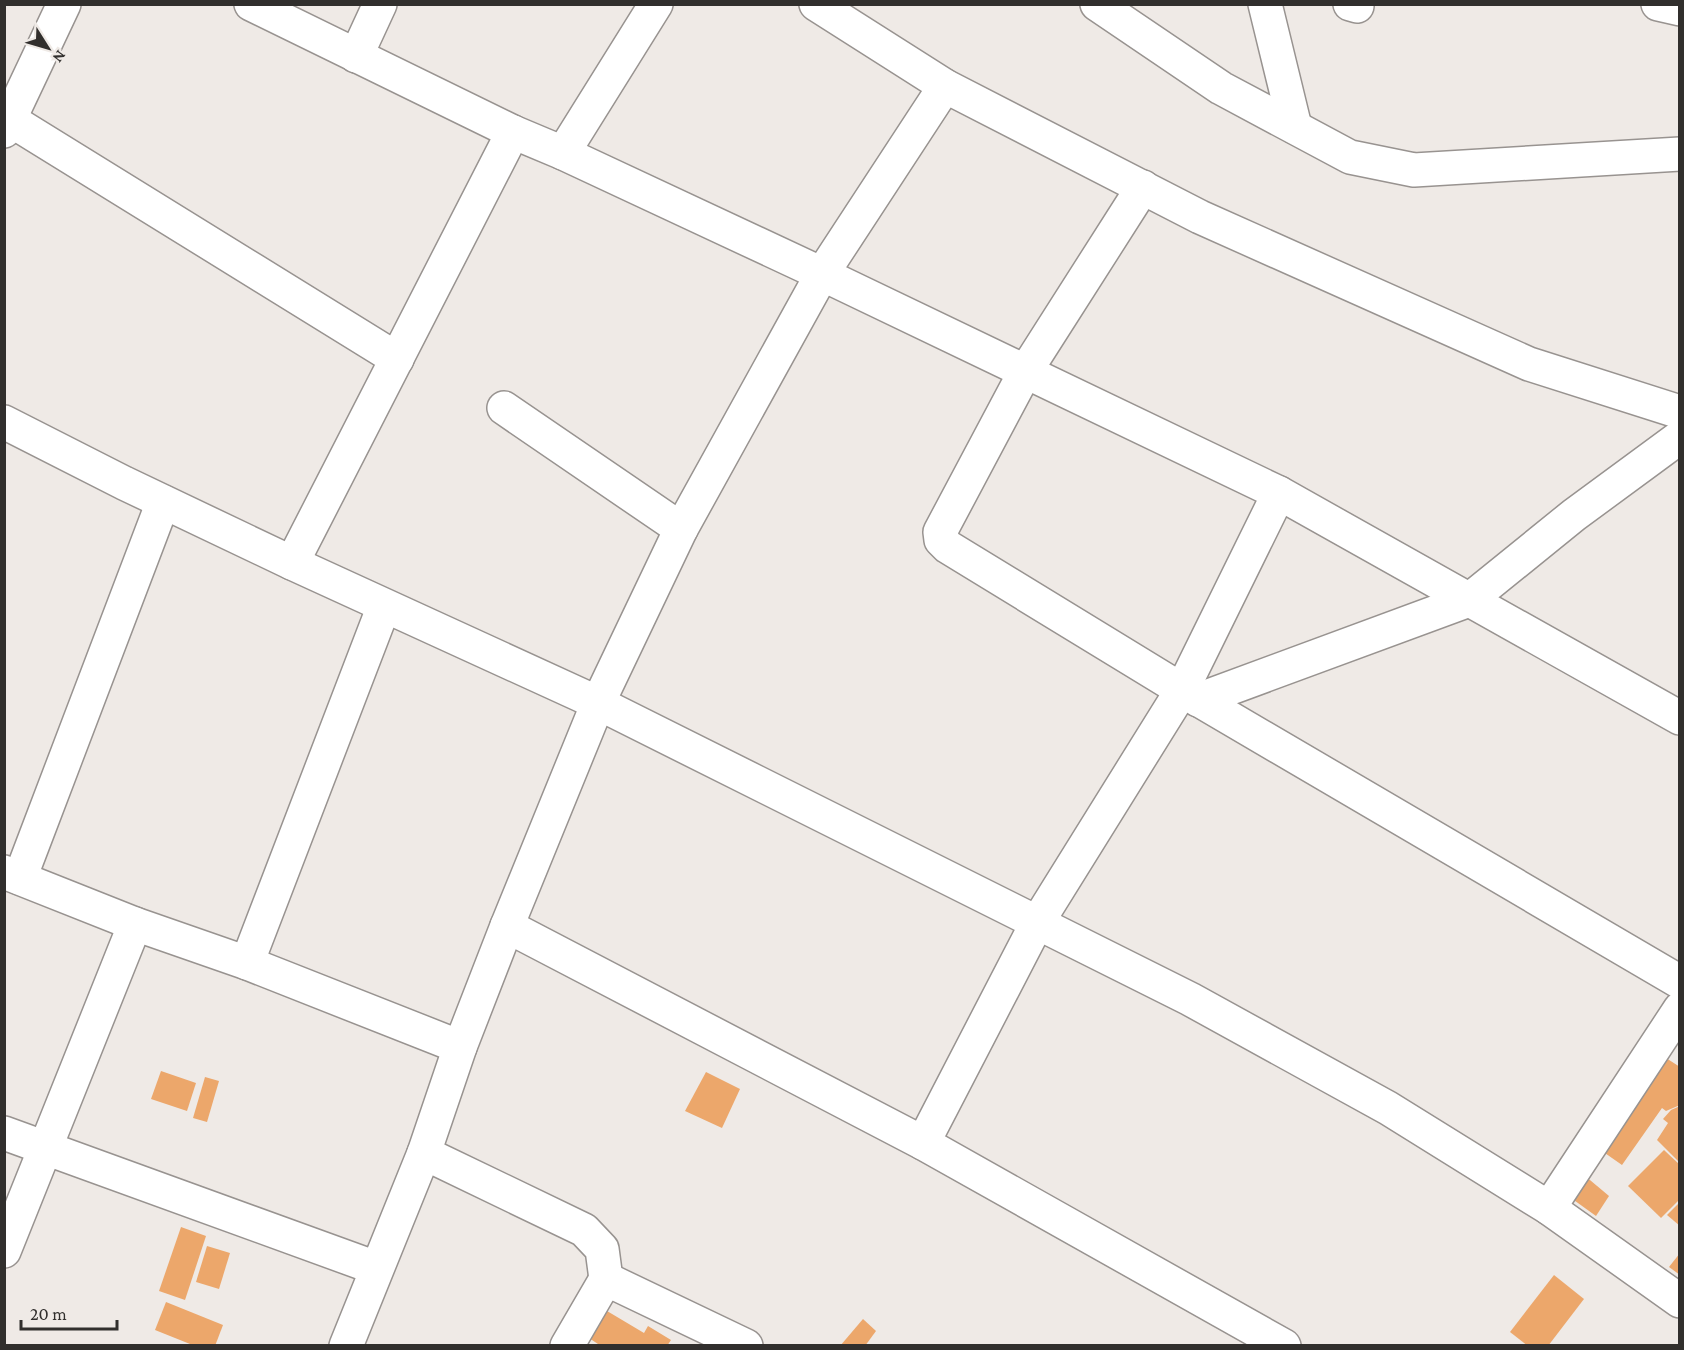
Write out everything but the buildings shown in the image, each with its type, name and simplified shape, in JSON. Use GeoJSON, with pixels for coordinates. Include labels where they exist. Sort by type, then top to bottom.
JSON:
{"type":"FeatureCollection","features":[{"type":"Feature","properties":{"kind":"street"},"geometry":{"type":"LineString","coordinates":[[64,4],[6,122],[397,359]]}},
{"type":"Feature","properties":{"kind":"street"},"geometry":{"type":"LineString","coordinates":[[251,4],[513,132],[822,274],[1279,493],[1680,718]]}},
{"type":"Feature","properties":{"kind":"street"},"geometry":{"type":"LineString","coordinates":[[356,56],[380,4]]}},
{"type":"Feature","properties":{"kind":"street"},"geometry":{"type":"LineString","coordinates":[[563,153],[656,4]]}},
{"type":"Feature","properties":{"kind":"street"},"geometry":{"type":"LineString","coordinates":[[816,4],[945,86],[1200,217],[1529,364],[1680,412]]}},
{"type":"Feature","properties":{"kind":"street"},"geometry":{"type":"LineString","coordinates":[[1097,4],[1221,88],[1350,157],[1414,170],[1680,154]]}},
{"type":"Feature","properties":{"kind":"street"},"geometry":{"type":"LineString","coordinates":[[1265,4],[1295,127]]}},
{"type":"Feature","properties":{"kind":"street"},"geometry":{"type":"LineString","coordinates":[[1658,4],[1680,9]]}},
{"type":"Feature","properties":{"kind":"street"},"geometry":{"type":"LineString","coordinates":[[346,1346],[424,1153],[460,1047],[507,926],[598,703],[681,529],[822,274],[945,86]]}},
{"type":"Feature","properties":{"kind":"street"},"geometry":{"type":"LineString","coordinates":[[292,563],[513,132]]}},
{"type":"Feature","properties":{"kind":"street"},"geometry":{"type":"LineString","coordinates":[[1143,187],[1025,372],[940,532],[941,540],[948,547],[1190,695],[1680,982]]}},
{"type":"Feature","properties":{"kind":"street"},"geometry":{"type":"LineString","coordinates":[[504,408],[681,529]]}},
{"type":"Feature","properties":{"kind":"street"},"geometry":{"type":"LineString","coordinates":[[4,422],[292,563],[598,703],[1190,999],[1388,1108],[1549,1208],[1680,1301]]}},
{"type":"Feature","properties":{"kind":"street"},"geometry":{"type":"LineString","coordinates":[[1190,695],[1469,600],[1574,515],[1680,437]]}},
{"type":"Feature","properties":{"kind":"street"},"geometry":{"type":"LineString","coordinates":[[923,1143],[1037,923],[1190,695],[1279,493]]}},
{"type":"Feature","properties":{"kind":"street"},"geometry":{"type":"LineString","coordinates":[[164,502],[12,875],[135,924],[247,963],[460,1047]]}},
{"type":"Feature","properties":{"kind":"street"},"geometry":{"type":"LineString","coordinates":[[247,963],[384,606]]}},
{"type":"Feature","properties":{"kind":"street"},"geometry":{"type":"LineString","coordinates":[[4,1251],[135,924]]}},
{"type":"Feature","properties":{"kind":"street"},"geometry":{"type":"LineString","coordinates":[[507,926],[923,1143],[1267,1341]]}},
{"type":"Feature","properties":{"kind":"street"},"geometry":{"type":"LineString","coordinates":[[1549,1208],[1680,1010]]}},
{"type":"Feature","properties":{"kind":"street"},"geometry":{"type":"LineString","coordinates":[[4,1133],[376,1268]]}},
{"type":"Feature","properties":{"kind":"street"},"geometry":{"type":"LineString","coordinates":[[424,1153],[584,1230],[602,1250],[606,1279],[567,1346]]}},
{"type":"Feature","properties":{"kind":"street"},"geometry":{"type":"LineString","coordinates":[[606,1279],[746,1346]]}}]}
